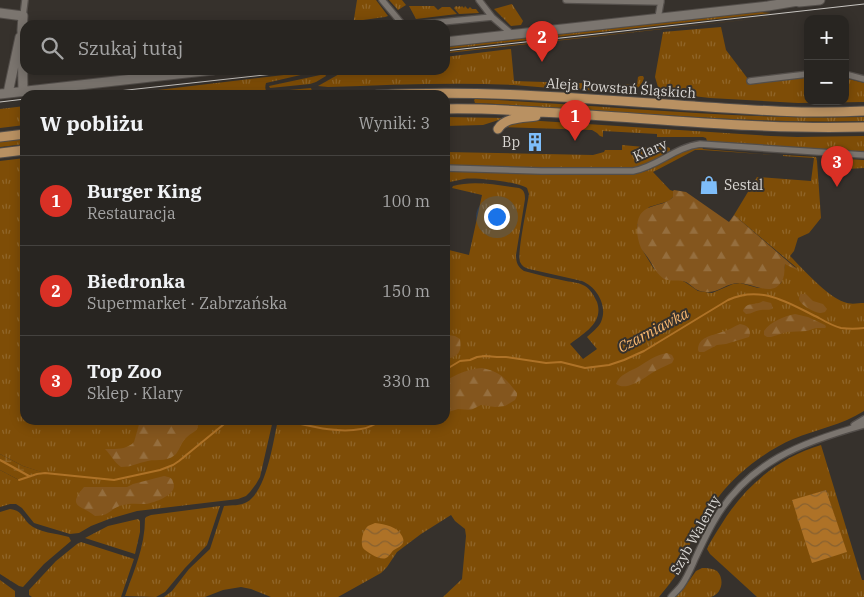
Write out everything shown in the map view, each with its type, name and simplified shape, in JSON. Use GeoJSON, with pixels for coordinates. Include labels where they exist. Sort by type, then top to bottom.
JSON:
{"type":"FeatureCollection","features":[{"type":"Feature","properties":{"kind":"main road","name":"Aleja Powstań Śląskich"},"geometry":{"type":"LineString","coordinates":[[450,93],[505,94],[760,110],[864,111]]}},
{"type":"Feature","properties":{"kind":"main road","name":"Aleja Powstań Śląskich"},"geometry":{"type":"LineString","coordinates":[[450,109],[514,110],[762,126],[864,127]]}},
{"type":"Feature","properties":{"kind":"main road"},"geometry":{"type":"LineString","coordinates":[[498,129],[508,120],[558,113]]}},
{"type":"Feature","properties":{"kind":"main road"},"geometry":{"type":"LineString","coordinates":[[0,136],[20,134]]}},
{"type":"Feature","properties":{"kind":"main road"},"geometry":{"type":"LineString","coordinates":[[0,153],[20,151]]}},
{"type":"Feature","properties":{"kind":"street"},"geometry":{"type":"LineString","coordinates":[[23,20],[26,0]]}},
{"type":"Feature","properties":{"kind":"street"},"geometry":{"type":"LineString","coordinates":[[382,0],[399,20]]}},
{"type":"Feature","properties":{"kind":"street"},"geometry":{"type":"LineString","coordinates":[[479,0],[492,17],[513,35]]}},
{"type":"Feature","properties":{"kind":"street"},"geometry":{"type":"LineString","coordinates":[[566,0],[661,1],[658,18]]}},
{"type":"Feature","properties":{"kind":"street"},"geometry":{"type":"LineString","coordinates":[[450,41],[768,6],[804,0]]}},
{"type":"Feature","properties":{"kind":"street"},"geometry":{"type":"LineString","coordinates":[[791,2],[820,0]]}},
{"type":"Feature","properties":{"kind":"street"},"geometry":{"type":"LineString","coordinates":[[0,13],[23,16]]}},
{"type":"Feature","properties":{"kind":"street"},"geometry":{"type":"LineString","coordinates":[[450,21],[492,17]]}},
{"type":"Feature","properties":{"kind":"street"},"geometry":{"type":"LineString","coordinates":[[20,37],[4,94],[20,91]]}},
{"type":"Feature","properties":{"kind":"street"},"geometry":{"type":"LineString","coordinates":[[750,81],[804,74]]}},
{"type":"Feature","properties":{"kind":"street"},"geometry":{"type":"LineString","coordinates":[[23,75],[23,90]]}},
{"type":"Feature","properties":{"kind":"street"},"geometry":{"type":"LineString","coordinates":[[32,90],[168,75]]}},
{"type":"Feature","properties":{"kind":"street"},"geometry":{"type":"LineString","coordinates":[[849,75],[864,79]]}},
{"type":"Feature","properties":{"kind":"street","name":"Klary"},"geometry":{"type":"LineString","coordinates":[[450,168],[532,171],[633,171],[646,168],[687,147],[700,144],[864,155]]}},
{"type":"Feature","properties":{"kind":"street","name":"Szyb Walenty"},"geometry":{"type":"LineString","coordinates":[[846,430],[864,419]]}},
{"type":"Feature","properties":{"kind":"street","name":"Szyb Walenty"},"geometry":{"type":"LineString","coordinates":[[670,597],[681,586],[714,521],[728,500],[756,471],[796,447],[864,425]]}},
{"type":"Feature","properties":{"kind":"green space"},"geometry":{"type":"Polygon","coordinates":[[[357,0],[376,0],[388,16],[363,20],[354,20],[357,0]]]}},
{"type":"Feature","properties":{"kind":"green space"},"geometry":{"type":"Polygon","coordinates":[[[389,0],[402,0],[406,5],[398,10],[389,0]]]}},
{"type":"Feature","properties":{"kind":"green space"},"geometry":{"type":"Polygon","coordinates":[[[512,4],[523,21],[521,25],[511,26],[494,9],[512,4]]]}},
{"type":"Feature","properties":{"kind":"green space"},"geometry":{"type":"Polygon","coordinates":[[[409,6],[434,6],[438,10],[442,7],[450,7],[457,14],[416,19],[409,6]]]}},
{"type":"Feature","properties":{"kind":"green space"},"geometry":{"type":"Polygon","coordinates":[[[456,6],[464,8],[465,6],[468,9],[470,7],[476,9],[479,13],[459,14],[454,8],[456,6]]]}},
{"type":"Feature","properties":{"kind":"green space"},"geometry":{"type":"Polygon","coordinates":[[[760,12],[771,13],[450,49],[450,47],[760,12]]]}},
{"type":"Feature","properties":{"kind":"green space"},"geometry":{"type":"Polygon","coordinates":[[[770,17],[450,53],[450,52],[770,17]]]}},
{"type":"Feature","properties":{"kind":"green space"},"geometry":{"type":"Polygon","coordinates":[[[721,27],[726,50],[748,79],[749,84],[804,77],[804,103],[710,98],[667,93],[658,87],[655,77],[663,32],[721,27]]]}},
{"type":"Feature","properties":{"kind":"green space"},"geometry":{"type":"Polygon","coordinates":[[[511,49],[514,81],[637,85],[638,77],[643,76],[644,78],[637,89],[615,92],[491,84],[318,86],[337,75],[450,75],[450,56],[511,49]]]}},
{"type":"Feature","properties":{"kind":"green space"},"geometry":{"type":"Polygon","coordinates":[[[284,75],[301,75],[266,83],[266,90],[158,90],[284,75]]]}},
{"type":"Feature","properties":{"kind":"green space"},"geometry":{"type":"Polygon","coordinates":[[[320,75],[326,76],[310,84],[270,88],[269,86],[320,75]]]}},
{"type":"Feature","properties":{"kind":"green space"},"geometry":{"type":"Polygon","coordinates":[[[849,79],[864,83],[864,102],[849,102],[849,79]]]}},
{"type":"Feature","properties":{"kind":"green space"},"geometry":{"type":"Polygon","coordinates":[[[311,88],[312,90],[289,90],[311,88]]]}},
{"type":"Feature","properties":{"kind":"green space"},"geometry":{"type":"Polygon","coordinates":[[[475,99],[718,114],[864,117],[864,121],[718,118],[475,103],[475,99]]]}},
{"type":"Feature","properties":{"kind":"green space"},"geometry":{"type":"Polygon","coordinates":[[[20,107],[20,126],[0,128],[0,109],[20,107]]]}},
{"type":"Feature","properties":{"kind":"green space"},"geometry":{"type":"Polygon","coordinates":[[[450,117],[505,118],[483,125],[450,126],[450,117]]]}},
{"type":"Feature","properties":{"kind":"green space"},"geometry":{"type":"Polygon","coordinates":[[[525,120],[771,136],[864,136],[864,152],[707,141],[703,137],[657,137],[657,134],[603,131],[603,137],[592,130],[504,127],[507,123],[525,120]]]}},
{"type":"Feature","properties":{"kind":"green space"},"geometry":{"type":"Polygon","coordinates":[[[20,140],[20,145],[0,147],[0,142],[20,140]]]}},
{"type":"Feature","properties":{"kind":"green space"},"geometry":{"type":"Polygon","coordinates":[[[622,145],[650,149],[658,149],[659,146],[670,148],[670,151],[647,164],[632,168],[450,165],[450,152],[593,155],[605,150],[622,150],[622,145]]]}},
{"type":"Feature","properties":{"kind":"green space"},"geometry":{"type":"Polygon","coordinates":[[[702,147],[703,149],[773,155],[695,150],[653,172],[673,191],[673,197],[669,201],[649,207],[637,225],[643,251],[654,269],[685,282],[698,291],[712,293],[740,283],[758,288],[773,288],[781,283],[785,263],[797,268],[734,215],[757,177],[811,181],[814,158],[783,155],[816,157],[821,218],[809,233],[798,238],[794,251],[790,256],[831,295],[844,302],[864,303],[864,411],[847,420],[783,444],[763,456],[744,471],[727,487],[711,507],[690,544],[680,569],[659,597],[443,597],[462,579],[465,529],[451,515],[397,552],[381,573],[338,597],[271,597],[241,587],[223,590],[205,597],[164,597],[172,591],[189,569],[210,549],[224,506],[239,505],[247,502],[260,487],[268,465],[277,425],[450,425],[450,250],[469,255],[482,195],[452,188],[453,186],[469,183],[486,184],[519,188],[523,191],[525,199],[516,260],[524,271],[578,283],[589,289],[597,302],[598,316],[587,331],[570,344],[583,359],[597,349],[587,337],[598,326],[603,316],[602,304],[596,292],[582,281],[528,269],[520,262],[521,240],[529,194],[527,188],[497,180],[464,179],[450,182],[450,171],[632,175],[649,170],[683,152],[702,147]]]}},
{"type":"Feature","properties":{"kind":"green space"},"geometry":{"type":"Polygon","coordinates":[[[830,158],[864,160],[864,168],[830,170],[827,169],[827,163],[830,158]]]}},
{"type":"Feature","properties":{"kind":"green space"},"geometry":{"type":"Polygon","coordinates":[[[20,159],[20,425],[272,425],[260,477],[246,496],[238,499],[137,511],[109,519],[79,533],[70,534],[34,523],[22,508],[16,504],[0,507],[0,470],[19,480],[44,473],[23,466],[0,454],[0,161],[20,159]]]}},
{"type":"Feature","properties":{"kind":"green space"},"geometry":{"type":"Polygon","coordinates":[[[674,190],[686,192],[729,222],[734,215],[799,271],[785,264],[783,279],[779,285],[769,289],[738,283],[706,292],[697,290],[683,281],[664,279],[656,271],[641,248],[637,223],[643,211],[669,200],[673,197],[674,190]]]}},
{"type":"Feature","properties":{"kind":"green space"},"geometry":{"type":"Polygon","coordinates":[[[800,294],[806,294],[813,301],[823,304],[827,309],[821,313],[815,312],[802,304],[799,299],[800,294]]]}},
{"type":"Feature","properties":{"kind":"green space"},"geometry":{"type":"Polygon","coordinates":[[[763,301],[771,303],[773,308],[748,314],[743,311],[746,306],[763,301]]]}},
{"type":"Feature","properties":{"kind":"green space"},"geometry":{"type":"Polygon","coordinates":[[[795,314],[808,317],[826,327],[807,331],[787,332],[771,337],[764,335],[764,331],[774,322],[795,314]]]}},
{"type":"Feature","properties":{"kind":"green space"},"geometry":{"type":"Polygon","coordinates":[[[740,324],[748,328],[750,332],[749,337],[717,345],[704,352],[699,352],[700,342],[740,324]]]}},
{"type":"Feature","properties":{"kind":"green space"},"geometry":{"type":"Polygon","coordinates":[[[450,335],[460,339],[460,351],[450,358],[450,335]]]}},
{"type":"Feature","properties":{"kind":"green space"},"geometry":{"type":"Polygon","coordinates":[[[667,353],[672,355],[674,359],[672,363],[633,384],[621,386],[616,384],[625,374],[655,357],[667,353]]]}},
{"type":"Feature","properties":{"kind":"green space"},"geometry":{"type":"Polygon","coordinates":[[[482,368],[494,371],[506,380],[517,393],[515,400],[505,406],[481,405],[471,410],[458,409],[450,411],[450,378],[472,369],[482,368]]]}},
{"type":"Feature","properties":{"kind":"green space"},"geometry":{"type":"Polygon","coordinates":[[[139,425],[198,425],[197,429],[184,440],[175,455],[163,460],[121,467],[105,449],[121,448],[134,442],[139,425]]]}},
{"type":"Feature","properties":{"kind":"green space"},"geometry":{"type":"Polygon","coordinates":[[[821,445],[862,580],[864,580],[864,597],[757,597],[710,554],[707,549],[730,511],[751,486],[776,466],[821,445]],[[826,490],[792,501],[838,554],[846,552],[826,490]]]}},
{"type":"Feature","properties":{"kind":"green space"},"geometry":{"type":"Polygon","coordinates":[[[0,454],[23,466],[45,473],[19,480],[0,470],[0,454]]]}},
{"type":"Feature","properties":{"kind":"green space"},"geometry":{"type":"Polygon","coordinates":[[[164,476],[172,479],[173,490],[166,497],[150,503],[123,505],[104,515],[95,516],[76,503],[76,499],[84,487],[127,487],[164,476]]]}},
{"type":"Feature","properties":{"kind":"green space"},"geometry":{"type":"Polygon","coordinates":[[[220,506],[207,545],[165,592],[156,597],[125,596],[141,549],[146,517],[220,506]]]}},
{"type":"Feature","properties":{"kind":"green space"},"geometry":{"type":"Polygon","coordinates":[[[10,509],[19,512],[33,527],[69,537],[71,541],[44,564],[23,587],[0,574],[0,512],[10,509]]]}},
{"type":"Feature","properties":{"kind":"green space"},"geometry":{"type":"Polygon","coordinates":[[[138,519],[140,521],[140,532],[135,554],[85,538],[108,526],[138,519]]]}},
{"type":"Feature","properties":{"kind":"green space"},"geometry":{"type":"Polygon","coordinates":[[[81,542],[134,559],[121,597],[32,597],[29,595],[29,590],[56,561],[81,542]]]}},
{"type":"Feature","properties":{"kind":"green space"},"geometry":{"type":"Polygon","coordinates":[[[702,568],[713,569],[719,574],[722,582],[718,593],[711,597],[675,597],[696,571],[702,568]]]}},
{"type":"Feature","properties":{"kind":"green space"},"geometry":{"type":"Polygon","coordinates":[[[0,580],[15,591],[15,597],[0,597],[0,580]]]}},
{"type":"Feature","properties":{"kind":"water"},"geometry":{"type":"Polygon","coordinates":[[[826,490],[847,552],[812,563],[792,500],[826,490]]]}},
{"type":"Feature","properties":{"kind":"water"},"geometry":{"type":"Polygon","coordinates":[[[375,523],[394,528],[403,538],[402,545],[384,559],[374,556],[365,550],[362,545],[363,533],[368,526],[375,523]]]}},
{"type":"Feature","properties":{"kind":"waterway","name":"Czarniawka"},"geometry":{"type":"LineString","coordinates":[[450,367],[460,361],[485,356],[546,363],[561,362],[585,368],[609,365],[644,351],[728,300],[752,294],[764,295],[786,302],[841,328],[864,328]]}},
{"type":"Feature","properties":{"kind":"waterway","name":"Czarniawka"},"geometry":{"type":"LineString","coordinates":[[19,480],[45,473],[114,480],[160,470],[179,461],[223,425]]}},
{"type":"Feature","properties":{"kind":"waterway","name":"Czarniawka"},"geometry":{"type":"LineString","coordinates":[[307,425],[342,430],[374,425]]}},
{"type":"Feature","properties":{"kind":"waterway"},"geometry":{"type":"LineString","coordinates":[[0,460],[29,476]]}},
{"type":"Feature","properties":{"kind":"tram line"},"geometry":{"type":"LineString","coordinates":[[450,50],[864,4]]}},
{"type":"Feature","properties":{"kind":"tram line"},"geometry":{"type":"LineString","coordinates":[[128,90],[264,75]]}},
{"type":"Feature","properties":{"kind":"tram line"},"geometry":{"type":"LineString","coordinates":[[0,102],[20,100]]}},
{"type":"Feature","properties":{"kind":"place","name":"Biedronka"},"geometry":{"type":"Point","coordinates":[542,62]}},
{"type":"Feature","properties":{"kind":"place","name":"Burger King"},"geometry":{"type":"Point","coordinates":[575,141]}},
{"type":"Feature","properties":{"kind":"place","name":"Bp"},"geometry":{"type":"Point","coordinates":[535,142]}},
{"type":"Feature","properties":{"kind":"place","name":"Sestal"},"geometry":{"type":"Point","coordinates":[709,185]}},
{"type":"Feature","properties":{"kind":"place","name":"Top Zoo"},"geometry":{"type":"Point","coordinates":[837,187]}}]}
